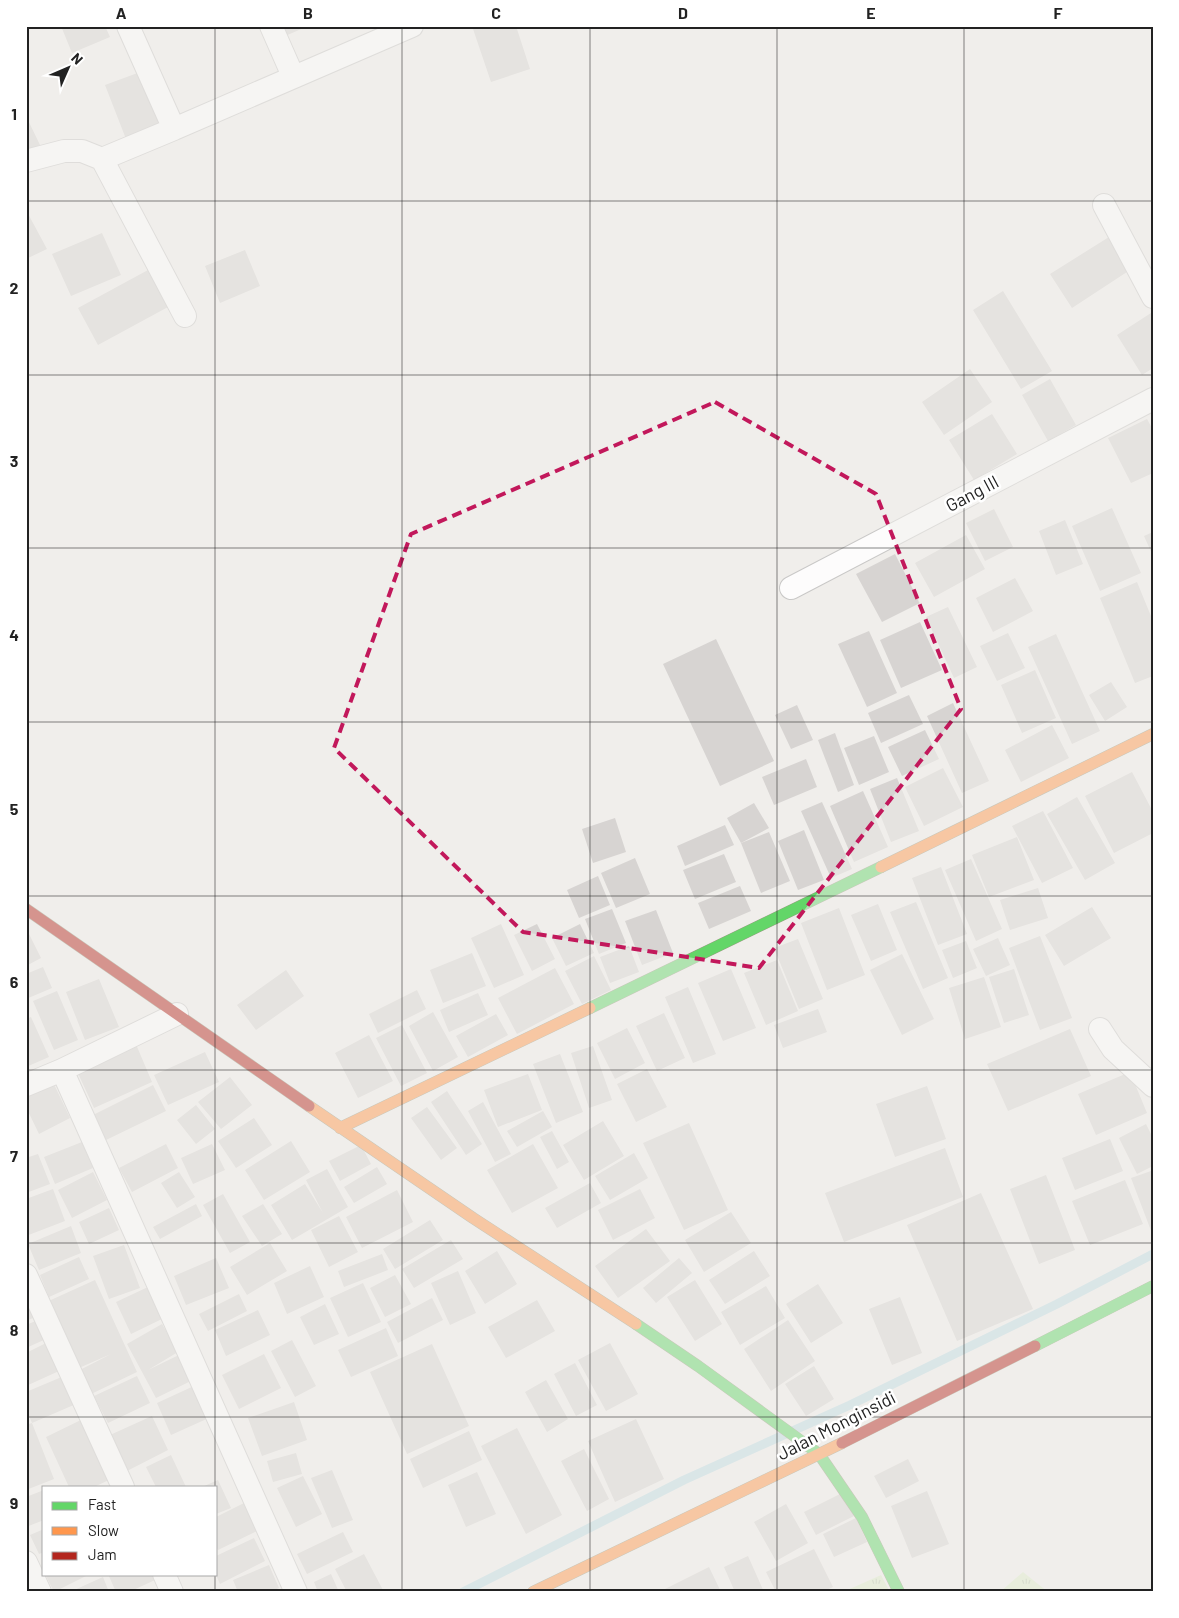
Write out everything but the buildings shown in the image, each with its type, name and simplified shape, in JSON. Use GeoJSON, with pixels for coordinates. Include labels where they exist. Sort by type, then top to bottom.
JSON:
{"type":"FeatureCollection","features":[{"type":"Feature","properties":{"kind":"street"},"geometry":{"type":"LineString","coordinates":[[128,26],[174,129]]}},
{"type":"Feature","properties":{"kind":"street"},"geometry":{"type":"LineString","coordinates":[[271,26],[293,76]]}},
{"type":"Feature","properties":{"kind":"street"},"geometry":{"type":"LineString","coordinates":[[102,160],[412,26]]}},
{"type":"Feature","properties":{"kind":"street"},"geometry":{"type":"LineString","coordinates":[[26,161],[64,150],[82,150],[102,160],[186,316]]}},
{"type":"Feature","properties":{"kind":"street"},"geometry":{"type":"LineString","coordinates":[[1104,206],[1153,298]]}},
{"type":"Feature","properties":{"kind":"street","name":"Gang III"},"geometry":{"type":"LineString","coordinates":[[791,588],[1153,399]]}},
{"type":"Feature","properties":{"kind":"street"},"geometry":{"type":"LineString","coordinates":[[340,1128],[1150,742]]}},
{"type":"Feature","properties":{"kind":"street"},"geometry":{"type":"LineString","coordinates":[[26,909],[340,1128],[698,1366],[819,1454],[911,1592]]}},
{"type":"Feature","properties":{"kind":"street"},"geometry":{"type":"LineString","coordinates":[[26,1085],[62,1070],[177,1014]]}},
{"type":"Feature","properties":{"kind":"street"},"geometry":{"type":"LineString","coordinates":[[1100,1029],[1113,1049],[1153,1086]]}},
{"type":"Feature","properties":{"kind":"street"},"geometry":{"type":"LineString","coordinates":[[62,1070],[296,1592]]}},
{"type":"Feature","properties":{"kind":"street"},"geometry":{"type":"LineString","coordinates":[[26,1275],[123,1486]]}},
{"type":"Feature","properties":{"kind":"street","name":"Jalan Monginsidi"},"geometry":{"type":"LineString","coordinates":[[533,1592],[819,1454],[1153,1286]]}},
{"type":"Feature","properties":{"kind":"street"},"geometry":{"type":"LineString","coordinates":[[862,1517],[899,1592]]}},
{"type":"Feature","properties":{"kind":"street"},"geometry":{"type":"LineString","coordinates":[[26,1562],[40,1592]]}},
{"type":"Feature","properties":{"kind":"street"},"geometry":{"type":"LineString","coordinates":[[165,1576],[172,1592]]}},
{"type":"Feature","properties":{"kind":"highlighted area"},"geometry":{"type":"Polygon","coordinates":[[[715,402],[876,494],[961,709],[759,968],[523,932],[334,748],[411,534],[715,402]]]}},
{"type":"Feature","properties":{"kind":"green space"},"geometry":{"type":"Polygon","coordinates":[[[1023,1572],[1048,1592],[1000,1592],[1023,1572]]]}},
{"type":"Feature","properties":{"kind":"green space"},"geometry":{"type":"Polygon","coordinates":[[[881,1575],[890,1592],[843,1592],[881,1575]]]}},
{"type":"Feature","properties":{"kind":"waterway"},"geometry":{"type":"LineString","coordinates":[[463,1592],[684,1480],[850,1405],[1057,1304],[1153,1254]]}},
{"type":"Feature","properties":{"kind":"traffic: fast"},"geometry":{"type":"LineString","coordinates":[[590,1008],[881,867]]}},
{"type":"Feature","properties":{"kind":"traffic: fast"},"geometry":{"type":"LineString","coordinates":[[1035,1346],[1153,1286]]}},
{"type":"Feature","properties":{"kind":"traffic: fast"},"geometry":{"type":"LineString","coordinates":[[636,1324],[698,1366],[819,1454],[862,1517],[899,1592]]}},
{"type":"Feature","properties":{"kind":"traffic: slow"},"geometry":{"type":"LineString","coordinates":[[881,867],[1153,734]]}},
{"type":"Feature","properties":{"kind":"traffic: slow"},"geometry":{"type":"LineString","coordinates":[[340,1128],[590,1008]]}},
{"type":"Feature","properties":{"kind":"traffic: slow"},"geometry":{"type":"LineString","coordinates":[[309,1106],[473,1218],[636,1324]]}},
{"type":"Feature","properties":{"kind":"traffic: slow"},"geometry":{"type":"LineString","coordinates":[[533,1592],[842,1443]]}},
{"type":"Feature","properties":{"kind":"traffic: jam"},"geometry":{"type":"LineString","coordinates":[[26,909],[309,1106]]}},
{"type":"Feature","properties":{"kind":"traffic: jam"},"geometry":{"type":"LineString","coordinates":[[842,1443],[1035,1346]]}}]}
